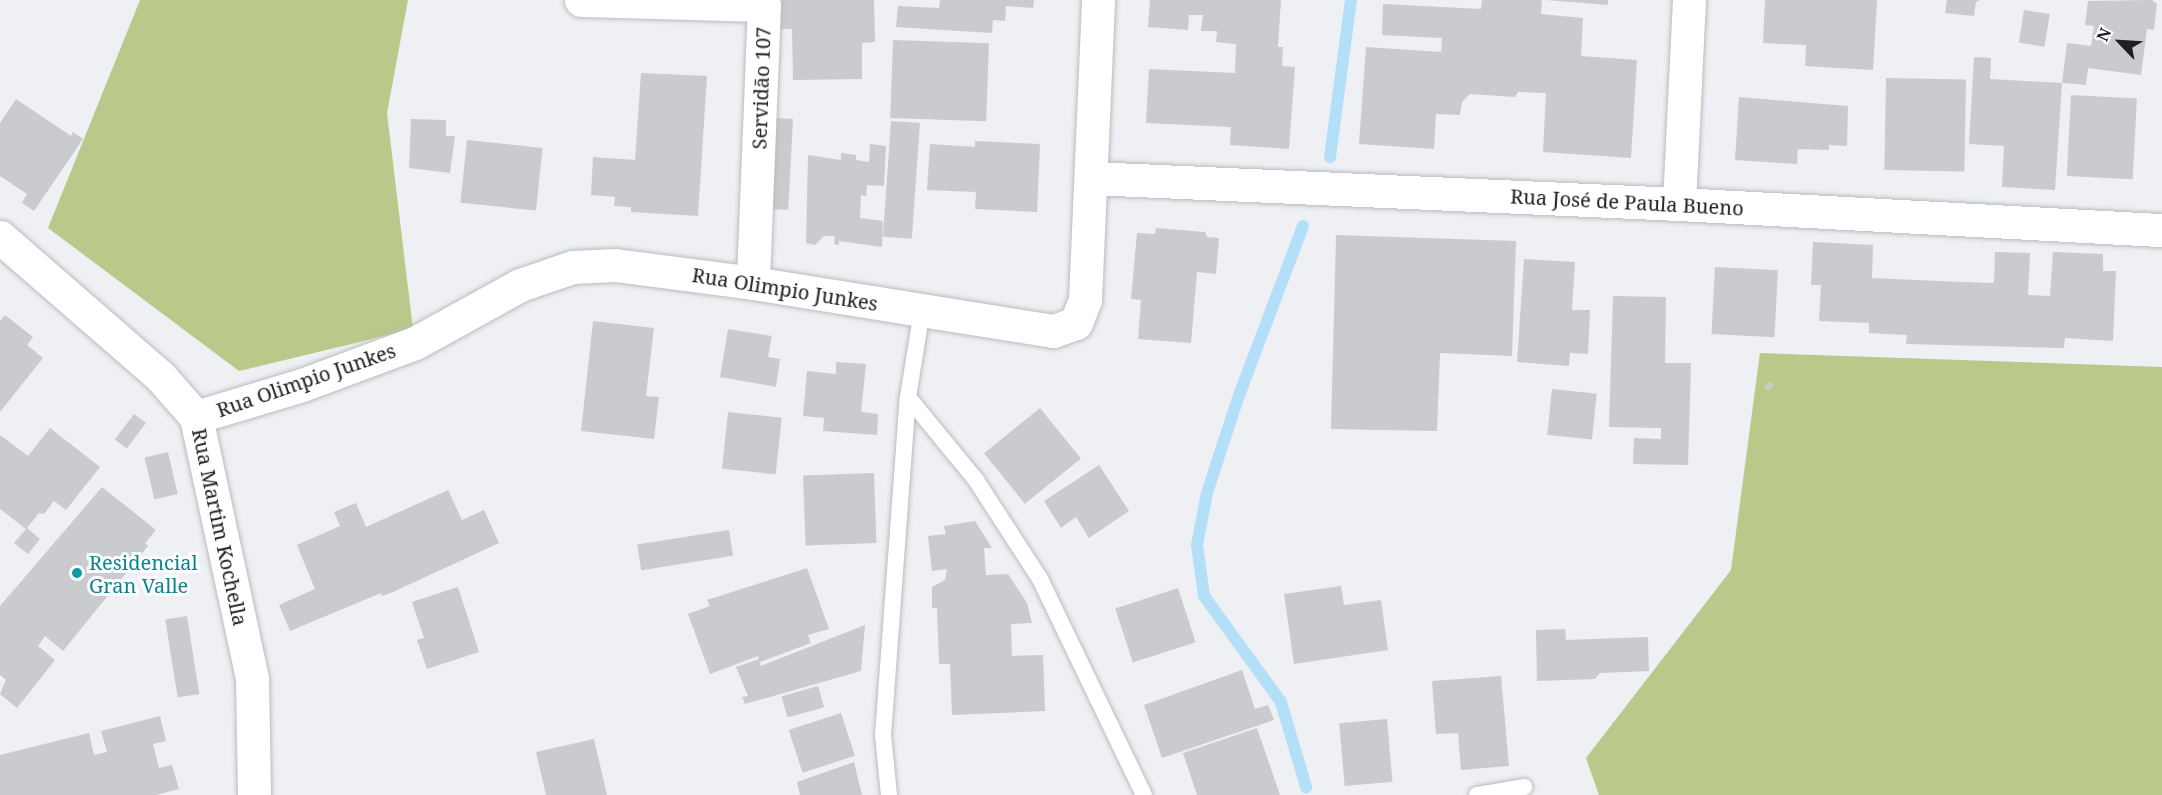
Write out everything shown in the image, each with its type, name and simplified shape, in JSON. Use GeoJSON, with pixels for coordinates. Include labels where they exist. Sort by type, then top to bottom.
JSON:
{"type":"FeatureCollection","features":[{"type":"Feature","properties":{"kind":"street","name":"Servidão 107"},"geometry":{"type":"LineString","coordinates":[[581,0],[764,5],[753,283]]}},
{"type":"Feature","properties":{"kind":"street","name":"Rua Olimpio Junkes"},"geometry":{"type":"LineString","coordinates":[[196,417],[302,385],[414,343],[520,285],[573,267],[615,265],[753,283],[1053,331],[1076,323],[1085,300],[1098,0]]}},
{"type":"Feature","properties":{"kind":"street"},"geometry":{"type":"LineString","coordinates":[[1679,204],[1689,0]]}},
{"type":"Feature","properties":{"kind":"street","name":"Rua José de Paula Bueno"},"geometry":{"type":"LineString","coordinates":[[1091,178],[1679,204],[2162,230]]}},
{"type":"Feature","properties":{"kind":"street","name":"Rua Martim Kochella"},"geometry":{"type":"LineString","coordinates":[[0,237],[160,376],[196,417],[252,679],[254,795]]}},
{"type":"Feature","properties":{"kind":"lane"},"geometry":{"type":"LineString","coordinates":[[889,795],[882,735],[908,397],[922,311]]}},
{"type":"Feature","properties":{"kind":"lane"},"geometry":{"type":"LineString","coordinates":[[908,397],[976,480],[1040,579],[1144,795]]}},
{"type":"Feature","properties":{"kind":"lane"},"geometry":{"type":"LineString","coordinates":[[1477,795],[1524,787]]}},
{"type":"Feature","properties":{"kind":"green space"},"geometry":{"type":"Polygon","coordinates":[[[140,0],[408,0],[387,113],[413,329],[239,371],[48,228],[140,0]]]}},
{"type":"Feature","properties":{"kind":"green space"},"geometry":{"type":"Polygon","coordinates":[[[1760,353],[2162,367],[2162,795],[1599,795],[1586,758],[1731,570],[1760,353]]]}},
{"type":"Feature","properties":{"kind":"building"},"geometry":{"type":"Polygon","coordinates":[[[780,0],[874,0],[875,42],[862,43],[862,79],[793,80],[792,29],[780,29],[780,0]]]}},
{"type":"Feature","properties":{"kind":"building"},"geometry":{"type":"Polygon","coordinates":[[[940,0],[1034,0],[1033,8],[1006,6],[1005,21],[993,20],[992,33],[896,27],[898,6],[939,8],[940,0]]]}},
{"type":"Feature","properties":{"kind":"building"},"geometry":{"type":"Polygon","coordinates":[[[1150,0],[1281,0],[1278,47],[1283,47],[1282,66],[1295,67],[1289,149],[1230,145],[1231,127],[1146,123],[1149,69],[1235,73],[1236,44],[1216,42],[1217,31],[1201,31],[1203,15],[1189,15],[1188,30],[1148,27],[1150,0]]]}},
{"type":"Feature","properties":{"kind":"building"},"geometry":{"type":"Polygon","coordinates":[[[1482,0],[1542,0],[1541,14],[1583,18],[1581,56],[1637,60],[1631,158],[1543,152],[1546,93],[1518,92],[1515,97],[1470,94],[1462,102],[1460,115],[1436,114],[1434,149],[1359,144],[1366,47],[1441,52],[1442,38],[1382,35],[1383,4],[1481,9],[1482,0]]]}},
{"type":"Feature","properties":{"kind":"building"},"geometry":{"type":"Polygon","coordinates":[[[1546,0],[1608,0],[1608,5],[1546,0]]]}},
{"type":"Feature","properties":{"kind":"building"},"geometry":{"type":"Polygon","coordinates":[[[1765,0],[1877,0],[1873,70],[1805,66],[1806,45],[1763,43],[1765,0]]]}},
{"type":"Feature","properties":{"kind":"building"},"geometry":{"type":"Polygon","coordinates":[[[1947,0],[1980,0],[1976,2],[1974,16],[1945,13],[1947,0]]]}},
{"type":"Feature","properties":{"kind":"building"},"geometry":{"type":"Polygon","coordinates":[[[2152,0],[2157,4],[2154,30],[2147,29],[2141,75],[2088,68],[2086,85],[2062,83],[2067,43],[2091,46],[2094,26],[2085,25],[2088,1],[2152,0]]]}},
{"type":"Feature","properties":{"kind":"building"},"geometry":{"type":"Polygon","coordinates":[[[2024,10],[2050,14],[2045,47],[2019,43],[2024,10]]]}},
{"type":"Feature","properties":{"kind":"building"},"geometry":{"type":"Polygon","coordinates":[[[893,40],[989,43],[986,121],[890,118],[893,40]]]}},
{"type":"Feature","properties":{"kind":"building"},"geometry":{"type":"Polygon","coordinates":[[[1974,57],[1991,58],[1990,79],[2062,83],[2055,190],[2002,187],[2004,146],[1969,144],[1974,57]]]}},
{"type":"Feature","properties":{"kind":"building"},"geometry":{"type":"Polygon","coordinates":[[[641,73],[707,76],[698,216],[631,212],[631,207],[614,206],[615,197],[591,195],[593,157],[635,160],[641,73]]]}},
{"type":"Feature","properties":{"kind":"building"},"geometry":{"type":"Polygon","coordinates":[[[1886,78],[1966,79],[1964,171],[1884,170],[1886,78]]]}},
{"type":"Feature","properties":{"kind":"building"},"geometry":{"type":"Polygon","coordinates":[[[2071,95],[2137,98],[2133,179],[2067,176],[2071,95]]]}},
{"type":"Feature","properties":{"kind":"building"},"geometry":{"type":"Polygon","coordinates":[[[1739,97],[1848,106],[1847,146],[1829,145],[1829,150],[1798,149],[1797,164],[1735,160],[1739,97]]]}},
{"type":"Feature","properties":{"kind":"building"},"geometry":{"type":"Polygon","coordinates":[[[16,99],[71,136],[73,132],[83,139],[34,211],[22,203],[27,194],[0,176],[0,123],[16,99]]]}},
{"type":"Feature","properties":{"kind":"building"},"geometry":{"type":"Polygon","coordinates":[[[775,118],[793,119],[788,210],[770,209],[775,118]]]}},
{"type":"Feature","properties":{"kind":"building"},"geometry":{"type":"Polygon","coordinates":[[[411,119],[446,120],[446,136],[455,136],[450,173],[409,168],[411,119]]]}},
{"type":"Feature","properties":{"kind":"building"},"geometry":{"type":"Polygon","coordinates":[[[891,121],[920,123],[912,239],[883,237],[891,121]]]}},
{"type":"Feature","properties":{"kind":"building"},"geometry":{"type":"Polygon","coordinates":[[[467,140],[543,148],[536,211],[460,203],[467,140]]]}},
{"type":"Feature","properties":{"kind":"building"},"geometry":{"type":"Polygon","coordinates":[[[975,141],[1040,144],[1037,212],[975,209],[976,192],[927,190],[930,144],[975,147],[975,141]]]}},
{"type":"Feature","properties":{"kind":"building"},"geometry":{"type":"Polygon","coordinates":[[[870,144],[886,146],[884,186],[867,185],[866,196],[861,195],[860,218],[883,221],[882,247],[839,241],[839,245],[834,244],[835,236],[824,236],[815,245],[806,243],[808,155],[841,160],[841,153],[856,155],[856,160],[869,162],[870,144]]]}},
{"type":"Feature","properties":{"kind":"building"},"geometry":{"type":"Polygon","coordinates":[[[1156,228],[1205,232],[1207,237],[1219,238],[1216,274],[1197,272],[1191,343],[1138,339],[1141,300],[1131,299],[1137,233],[1155,234],[1156,228]]]}},
{"type":"Feature","properties":{"kind":"building"},"geometry":{"type":"Polygon","coordinates":[[[1336,235],[1516,241],[1512,356],[1440,353],[1437,431],[1331,429],[1336,235]]]}},
{"type":"Feature","properties":{"kind":"building"},"geometry":{"type":"Polygon","coordinates":[[[1813,242],[1873,245],[1872,278],[1994,283],[1995,252],[2030,253],[2028,295],[2050,296],[2053,252],[2103,254],[2103,271],[2116,271],[2113,341],[2065,338],[2064,348],[1906,344],[1907,335],[1869,333],[1869,323],[1819,321],[1821,285],[1811,285],[1813,242]]]}},
{"type":"Feature","properties":{"kind":"building"},"geometry":{"type":"Polygon","coordinates":[[[1524,259],[1575,262],[1572,310],[1590,310],[1588,354],[1570,353],[1569,366],[1517,362],[1524,259]]]}},
{"type":"Feature","properties":{"kind":"building"},"geometry":{"type":"Polygon","coordinates":[[[1715,267],[1778,270],[1774,337],[1711,334],[1715,267]]]}},
{"type":"Feature","properties":{"kind":"building"},"geometry":{"type":"Polygon","coordinates":[[[1613,296],[1666,297],[1665,363],[1691,363],[1688,465],[1633,464],[1634,438],[1661,439],[1661,428],[1609,427],[1613,296]]]}},
{"type":"Feature","properties":{"kind":"building"},"geometry":{"type":"Polygon","coordinates":[[[5,315],[33,337],[27,345],[43,358],[0,412],[0,321],[5,315]]]}},
{"type":"Feature","properties":{"kind":"building"},"geometry":{"type":"Polygon","coordinates":[[[593,321],[654,328],[646,396],[659,397],[654,439],[581,431],[593,321]]]}},
{"type":"Feature","properties":{"kind":"building"},"geometry":{"type":"Polygon","coordinates":[[[728,329],[772,336],[768,357],[780,359],[776,387],[720,377],[728,329]]]}},
{"type":"Feature","properties":{"kind":"building"},"geometry":{"type":"Polygon","coordinates":[[[836,362],[866,364],[861,412],[878,414],[877,435],[823,431],[824,418],[803,416],[807,371],[836,374],[836,362]]]}},
{"type":"Feature","properties":{"kind":"building"},"geometry":{"type":"Polygon","coordinates":[[[1769,381],[1774,385],[1769,391],[1764,387],[1769,381]]]}},
{"type":"Feature","properties":{"kind":"building"},"geometry":{"type":"Polygon","coordinates":[[[1552,389],[1597,394],[1592,439],[1547,435],[1552,389]]]}},
{"type":"Feature","properties":{"kind":"building"},"geometry":{"type":"Polygon","coordinates":[[[1040,408],[1081,459],[1025,504],[984,453],[1040,408]]]}},
{"type":"Feature","properties":{"kind":"building"},"geometry":{"type":"Polygon","coordinates":[[[728,412],[782,418],[776,474],[722,469],[728,412]]]}},
{"type":"Feature","properties":{"kind":"building"},"geometry":{"type":"Polygon","coordinates":[[[134,414],[146,423],[127,449],[115,440],[134,414]]]}},
{"type":"Feature","properties":{"kind":"building"},"geometry":{"type":"Polygon","coordinates":[[[50,428],[100,467],[66,510],[54,501],[44,514],[39,513],[27,528],[40,539],[28,554],[14,543],[26,529],[0,509],[0,435],[28,456],[50,428]]]}},
{"type":"Feature","properties":{"kind":"building"},"geometry":{"type":"Polygon","coordinates":[[[168,452],[178,494],[154,499],[145,457],[168,452]]]}},
{"type":"Feature","properties":{"kind":"building"},"geometry":{"type":"Polygon","coordinates":[[[1099,465],[1129,511],[1089,538],[1076,517],[1061,528],[1044,501],[1099,465]]]}},
{"type":"Feature","properties":{"kind":"building"},"geometry":{"type":"Polygon","coordinates":[[[874,473],[876,543],[805,545],[803,475],[874,473]]]}},
{"type":"Feature","properties":{"kind":"building","name":"Residencial Gran Valle"},"geometry":{"type":"Polygon","coordinates":[[[102,487],[156,530],[145,543],[148,546],[63,651],[45,636],[38,646],[55,660],[17,708],[0,694],[6,680],[0,675],[0,606],[102,487]]]}},
{"type":"Feature","properties":{"kind":"building"},"geometry":{"type":"Polygon","coordinates":[[[448,490],[462,520],[484,510],[499,543],[393,592],[382,596],[381,593],[290,631],[279,605],[315,589],[297,545],[340,526],[334,512],[356,503],[366,527],[448,490]]]}},
{"type":"Feature","properties":{"kind":"building"},"geometry":{"type":"Polygon","coordinates":[[[975,521],[992,548],[984,548],[986,575],[1008,574],[1027,603],[1032,623],[1011,624],[1012,656],[1043,655],[1045,711],[952,715],[950,664],[939,664],[937,608],[932,608],[932,587],[945,580],[947,569],[932,571],[928,536],[946,534],[944,526],[975,521]]]}},
{"type":"Feature","properties":{"kind":"building"},"geometry":{"type":"Polygon","coordinates":[[[729,530],[733,556],[641,570],[637,545],[729,530]]]}},
{"type":"Feature","properties":{"kind":"building"},"geometry":{"type":"Polygon","coordinates":[[[807,568],[829,629],[808,635],[811,643],[760,662],[761,666],[865,625],[861,671],[745,704],[742,697],[748,696],[736,667],[759,659],[758,656],[710,674],[688,614],[710,606],[707,600],[807,568]]]}},
{"type":"Feature","properties":{"kind":"building"},"geometry":{"type":"Polygon","coordinates":[[[1341,586],[1344,605],[1381,600],[1388,650],[1294,664],[1284,594],[1341,586]]]}},
{"type":"Feature","properties":{"kind":"building"},"geometry":{"type":"Polygon","coordinates":[[[458,587],[479,652],[427,669],[417,640],[424,638],[412,602],[458,587]]]}},
{"type":"Feature","properties":{"kind":"building"},"geometry":{"type":"Polygon","coordinates":[[[1178,588],[1196,642],[1133,663],[1115,608],[1178,588]]]}},
{"type":"Feature","properties":{"kind":"building","name":"Residencial Gran Valle"},"geometry":{"type":"Polygon","coordinates":[[[187,616],[199,694],[178,697],[165,619],[187,616]]]}},
{"type":"Feature","properties":{"kind":"building"},"geometry":{"type":"Polygon","coordinates":[[[1565,629],[1566,640],[1648,637],[1649,671],[1600,673],[1595,679],[1537,681],[1536,630],[1565,629]]]}},
{"type":"Feature","properties":{"kind":"building"},"geometry":{"type":"Polygon","coordinates":[[[1242,670],[1255,709],[1268,705],[1274,720],[1162,758],[1144,705],[1242,670]]]}},
{"type":"Feature","properties":{"kind":"building"},"geometry":{"type":"Polygon","coordinates":[[[1501,676],[1509,766],[1461,770],[1458,733],[1436,734],[1432,681],[1501,676]]]}},
{"type":"Feature","properties":{"kind":"building"},"geometry":{"type":"Polygon","coordinates":[[[818,686],[824,707],[788,718],[781,696],[818,686]]]}},
{"type":"Feature","properties":{"kind":"building"},"geometry":{"type":"Polygon","coordinates":[[[841,713],[855,756],[803,773],[789,730],[841,713]]]}},
{"type":"Feature","properties":{"kind":"building"},"geometry":{"type":"Polygon","coordinates":[[[160,716],[166,741],[153,744],[159,768],[172,765],[179,789],[156,795],[0,795],[0,755],[89,733],[94,755],[107,752],[101,731],[160,716]]]}},
{"type":"Feature","properties":{"kind":"building"},"geometry":{"type":"Polygon","coordinates":[[[1387,719],[1392,782],[1345,786],[1339,723],[1387,719]]]}},
{"type":"Feature","properties":{"kind":"building"},"geometry":{"type":"Polygon","coordinates":[[[1257,728],[1280,795],[1197,795],[1183,753],[1257,728]]]}},
{"type":"Feature","properties":{"kind":"building"},"geometry":{"type":"Polygon","coordinates":[[[594,739],[607,795],[546,795],[536,752],[594,739]]]}},
{"type":"Feature","properties":{"kind":"building"},"geometry":{"type":"Polygon","coordinates":[[[854,762],[862,795],[800,795],[797,782],[854,762]]]}},
{"type":"Feature","properties":{"kind":"waterway"},"geometry":{"type":"LineString","coordinates":[[1330,157],[1351,0]]}},
{"type":"Feature","properties":{"kind":"waterway"},"geometry":{"type":"LineString","coordinates":[[1303,226],[1238,398],[1207,493],[1197,545],[1204,596],[1281,702],[1306,787]]}},
{"type":"Feature","properties":{"kind":"place","name":"Residencial Gran Valle"},"geometry":{"type":"Point","coordinates":[77,573]}}]}
